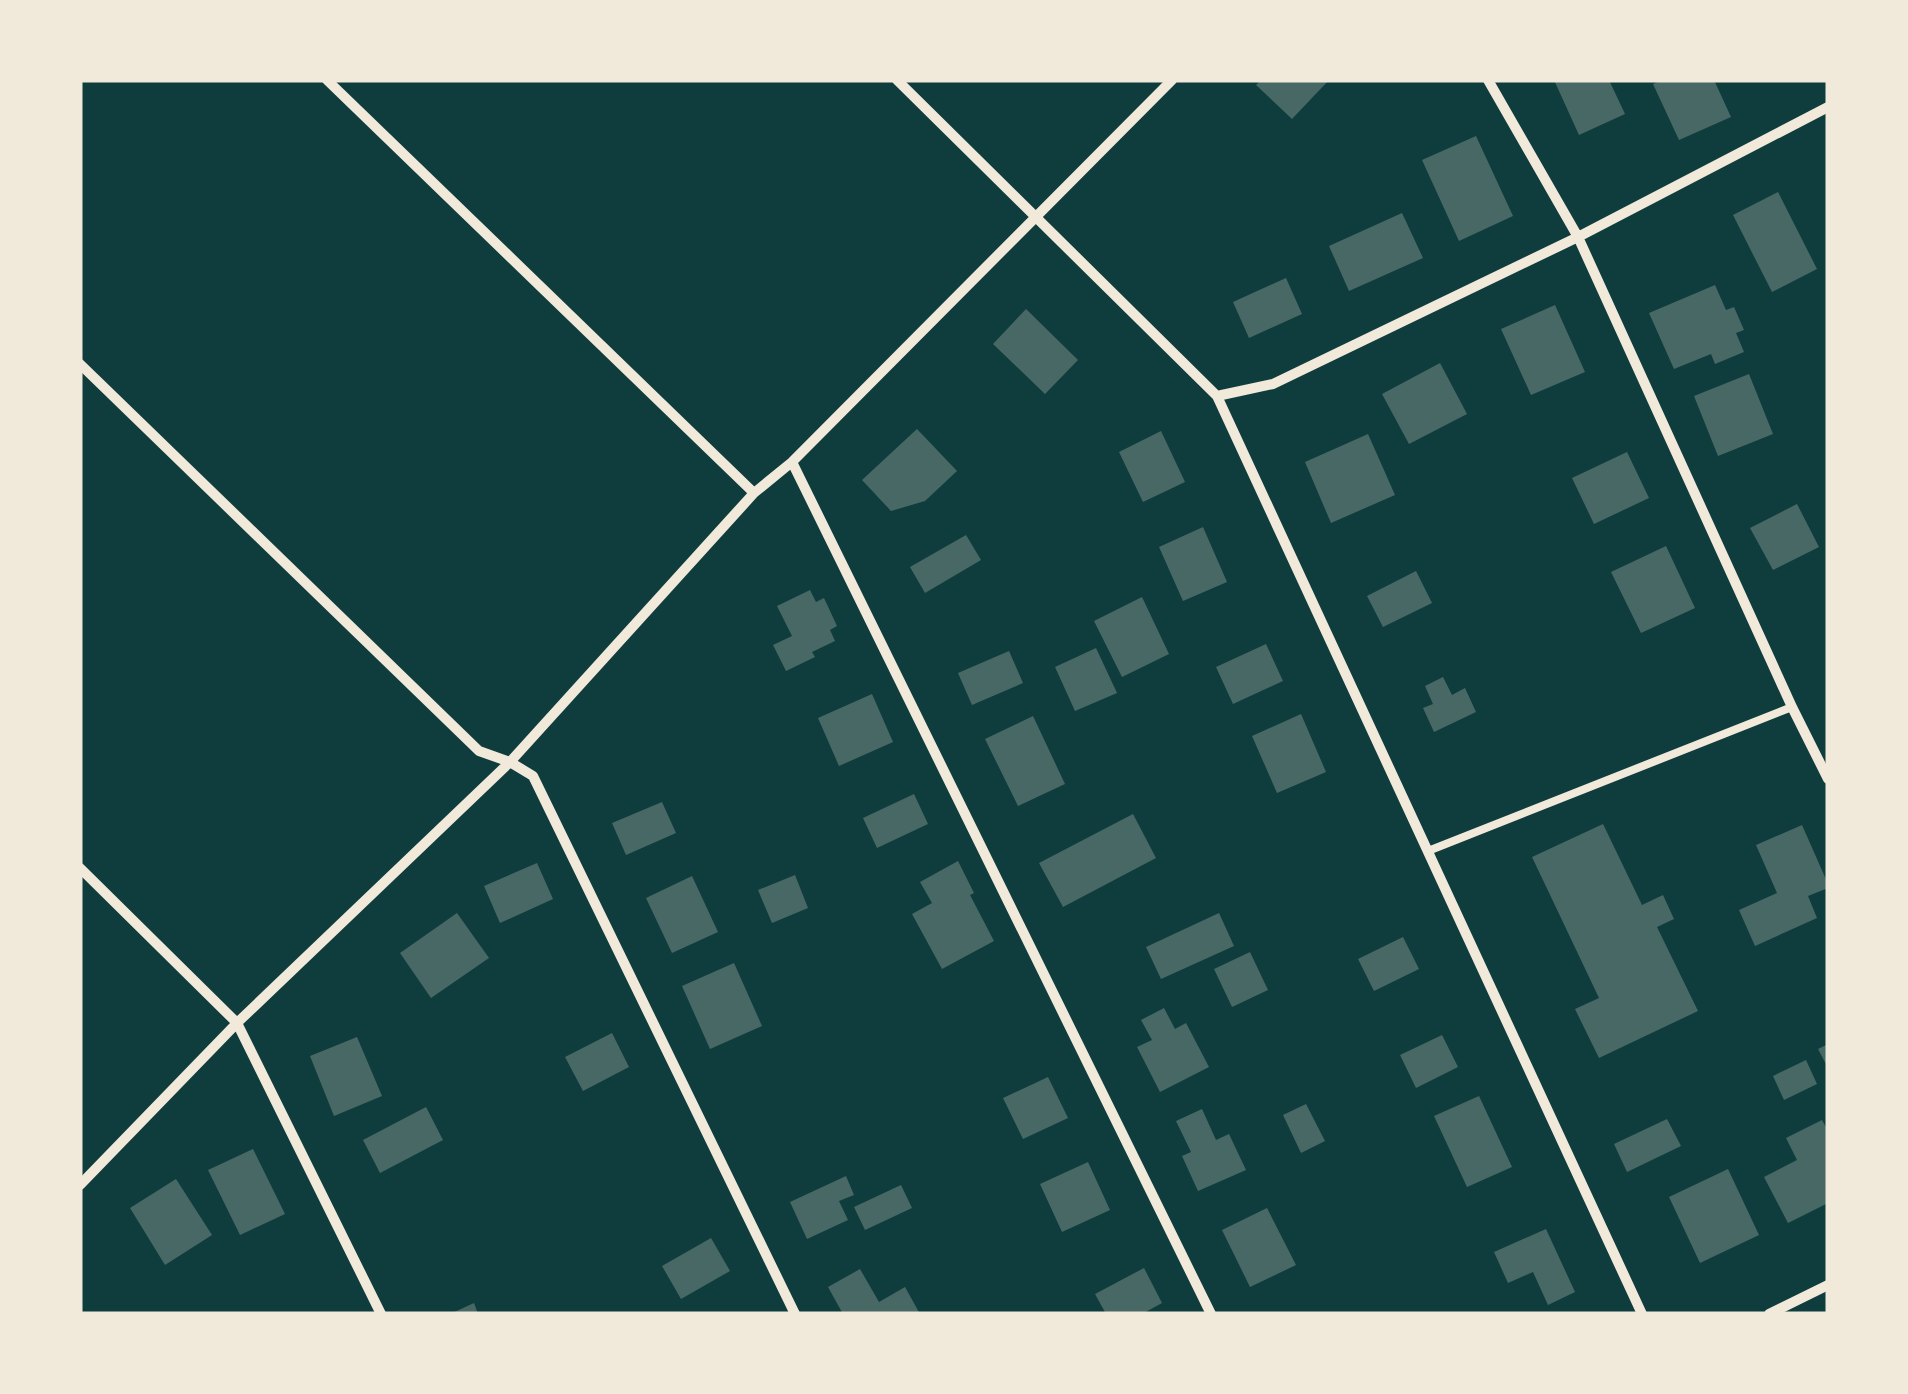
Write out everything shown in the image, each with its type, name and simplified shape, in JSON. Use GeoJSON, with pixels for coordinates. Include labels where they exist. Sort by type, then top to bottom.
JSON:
{"type":"FeatureCollection","features":[{"type":"Feature","properties":{"kind":"street"},"geometry":{"type":"LineString","coordinates":[[327,80],[754,493]]}},
{"type":"Feature","properties":{"kind":"street"},"geometry":{"type":"LineString","coordinates":[[897,80],[1217,396],[1642,1314]]}},
{"type":"Feature","properties":{"kind":"street"},"geometry":{"type":"LineString","coordinates":[[80,1185],[237,1023],[510,762],[754,493],[792,462],[1172,80]]}},
{"type":"Feature","properties":{"kind":"street"},"geometry":{"type":"LineString","coordinates":[[1488,80],[1578,236],[1828,779]]}},
{"type":"Feature","properties":{"kind":"street"},"geometry":{"type":"LineString","coordinates":[[1217,396],[1272,384],[1578,236],[1828,107]]}},
{"type":"Feature","properties":{"kind":"street"},"geometry":{"type":"LineString","coordinates":[[80,364],[479,751],[510,762],[533,776],[795,1314]]}},
{"type":"Feature","properties":{"kind":"street"},"geometry":{"type":"LineString","coordinates":[[792,462],[1212,1314]]}},
{"type":"Feature","properties":{"kind":"street"},"geometry":{"type":"LineString","coordinates":[[80,868],[237,1023],[381,1314]]}},
{"type":"Feature","properties":{"kind":"street"},"geometry":{"type":"LineString","coordinates":[[1769,1314],[1828,1285]]}},
{"type":"Feature","properties":{"kind":"lane"},"geometry":{"type":"LineString","coordinates":[[1428,850],[1792,707]]}},
{"type":"Feature","properties":{"kind":"building"},"geometry":{"type":"Polygon","coordinates":[[[1261,80],[1329,80],[1292,119],[1256,85],[1261,80]]]}},
{"type":"Feature","properties":{"kind":"building"},"geometry":{"type":"Polygon","coordinates":[[[1554,80],[1609,80],[1625,114],[1579,135],[1554,80]]]}},
{"type":"Feature","properties":{"kind":"building"},"geometry":{"type":"Polygon","coordinates":[[[1662,80],[1714,80],[1731,117],[1679,140],[1653,84],[1662,80]]]}},
{"type":"Feature","properties":{"kind":"building"},"geometry":{"type":"Polygon","coordinates":[[[1476,136],[1513,216],[1459,241],[1422,160],[1476,136]]]}},
{"type":"Feature","properties":{"kind":"building"},"geometry":{"type":"Polygon","coordinates":[[[1778,192],[1817,269],[1772,292],[1733,215],[1778,192]]]}},
{"type":"Feature","properties":{"kind":"building"},"geometry":{"type":"Polygon","coordinates":[[[1402,213],[1423,258],[1349,291],[1329,246],[1402,213]]]}},
{"type":"Feature","properties":{"kind":"building"},"geometry":{"type":"Polygon","coordinates":[[[1286,278],[1302,314],[1249,338],[1233,302],[1286,278]]]}},
{"type":"Feature","properties":{"kind":"building"},"geometry":{"type":"Polygon","coordinates":[[[1715,285],[1726,310],[1734,307],[1744,330],[1736,333],[1744,352],[1715,364],[1711,354],[1674,369],[1649,313],[1715,285]]]}},
{"type":"Feature","properties":{"kind":"building"},"geometry":{"type":"Polygon","coordinates":[[[1555,305],[1585,372],[1531,395],[1501,329],[1555,305]]]}},
{"type":"Feature","properties":{"kind":"building"},"geometry":{"type":"Polygon","coordinates":[[[1026,309],[1078,360],[1045,394],[993,344],[1026,309]]]}},
{"type":"Feature","properties":{"kind":"building"},"geometry":{"type":"Polygon","coordinates":[[[1440,363],[1467,414],[1409,444],[1382,394],[1440,363]]]}},
{"type":"Feature","properties":{"kind":"building"},"geometry":{"type":"Polygon","coordinates":[[[1749,374],[1773,434],[1718,456],[1694,396],[1749,374]]]}},
{"type":"Feature","properties":{"kind":"building"},"geometry":{"type":"Polygon","coordinates":[[[917,429],[957,471],[925,501],[891,511],[862,480],[917,429]]]}},
{"type":"Feature","properties":{"kind":"building"},"geometry":{"type":"Polygon","coordinates":[[[1161,431],[1185,482],[1143,502],[1119,452],[1161,431]]]}},
{"type":"Feature","properties":{"kind":"building"},"geometry":{"type":"Polygon","coordinates":[[[1368,434],[1395,495],[1331,523],[1305,462],[1368,434]]]}},
{"type":"Feature","properties":{"kind":"building"},"geometry":{"type":"Polygon","coordinates":[[[1627,452],[1649,498],[1594,524],[1572,478],[1627,452]]]}},
{"type":"Feature","properties":{"kind":"building"},"geometry":{"type":"Polygon","coordinates":[[[1797,504],[1819,547],[1773,570],[1750,528],[1797,504]]]}},
{"type":"Feature","properties":{"kind":"building"},"geometry":{"type":"Polygon","coordinates":[[[1203,527],[1227,582],[1183,601],[1159,547],[1203,527]]]}},
{"type":"Feature","properties":{"kind":"building"},"geometry":{"type":"Polygon","coordinates":[[[966,535],[981,560],[925,593],[910,567],[966,535]]]}},
{"type":"Feature","properties":{"kind":"building"},"geometry":{"type":"Polygon","coordinates":[[[1666,546],[1695,608],[1641,633],[1611,572],[1666,546]]]}},
{"type":"Feature","properties":{"kind":"building"},"geometry":{"type":"Polygon","coordinates":[[[1416,571],[1432,603],[1383,627],[1367,596],[1416,571]]]}},
{"type":"Feature","properties":{"kind":"building"},"geometry":{"type":"Polygon","coordinates":[[[810,590],[816,602],[824,598],[837,626],[830,630],[835,641],[812,652],[815,657],[786,671],[773,645],[792,636],[777,606],[810,590]]]}},
{"type":"Feature","properties":{"kind":"building"},"geometry":{"type":"Polygon","coordinates":[[[1142,597],[1169,654],[1122,677],[1094,621],[1142,597]]]}},
{"type":"Feature","properties":{"kind":"building"},"geometry":{"type":"Polygon","coordinates":[[[1266,644],[1283,681],[1233,704],[1216,667],[1266,644]]]}},
{"type":"Feature","properties":{"kind":"building"},"geometry":{"type":"Polygon","coordinates":[[[1096,648],[1117,693],[1075,711],[1055,667],[1096,648]]]}},
{"type":"Feature","properties":{"kind":"building"},"geometry":{"type":"Polygon","coordinates":[[[1009,651],[1023,683],[972,705],[958,673],[1009,651]]]}},
{"type":"Feature","properties":{"kind":"building"},"geometry":{"type":"Polygon","coordinates":[[[1443,677],[1452,695],[1465,688],[1476,712],[1434,732],[1423,708],[1433,704],[1425,686],[1443,677]]]}},
{"type":"Feature","properties":{"kind":"building"},"geometry":{"type":"Polygon","coordinates":[[[872,694],[893,742],[839,766],[818,718],[872,694]]]}},
{"type":"Feature","properties":{"kind":"building"},"geometry":{"type":"Polygon","coordinates":[[[1301,714],[1326,772],[1277,793],[1252,736],[1301,714]]]}},
{"type":"Feature","properties":{"kind":"building"},"geometry":{"type":"Polygon","coordinates":[[[1033,716],[1065,784],[1018,806],[985,739],[1033,716]]]}},
{"type":"Feature","properties":{"kind":"building"},"geometry":{"type":"Polygon","coordinates":[[[914,794],[928,824],[877,848],[863,818],[914,794]]]}},
{"type":"Feature","properties":{"kind":"building"},"geometry":{"type":"Polygon","coordinates":[[[662,802],[676,833],[626,855],[612,823],[662,802]]]}},
{"type":"Feature","properties":{"kind":"building"},"geometry":{"type":"Polygon","coordinates":[[[1133,814],[1156,858],[1063,907],[1039,863],[1133,814]]]}},
{"type":"Feature","properties":{"kind":"building"},"geometry":{"type":"Polygon","coordinates":[[[1603,824],[1642,905],[1663,895],[1674,919],[1657,927],[1698,1011],[1599,1058],[1575,1009],[1599,998],[1532,857],[1603,824]]]}},
{"type":"Feature","properties":{"kind":"building"},"geometry":{"type":"Polygon","coordinates":[[[1802,825],[1828,884],[1828,888],[1808,896],[1817,918],[1755,946],[1739,910],[1777,893],[1756,845],[1802,825]]]}},
{"type":"Feature","properties":{"kind":"building"},"geometry":{"type":"Polygon","coordinates":[[[958,861],[974,893],[970,895],[994,941],[942,969],[912,914],[932,903],[920,882],[958,861]]]}},
{"type":"Feature","properties":{"kind":"building"},"geometry":{"type":"Polygon","coordinates":[[[537,863],[553,899],[500,923],[484,886],[537,863]]]}},
{"type":"Feature","properties":{"kind":"building"},"geometry":{"type":"Polygon","coordinates":[[[795,875],[808,908],[772,923],[758,890],[795,875]]]}},
{"type":"Feature","properties":{"kind":"building"},"geometry":{"type":"Polygon","coordinates":[[[692,876],[718,932],[672,953],[646,898],[692,876]]]}},
{"type":"Feature","properties":{"kind":"building"},"geometry":{"type":"Polygon","coordinates":[[[457,913],[489,958],[431,998],[400,953],[457,913]]]}},
{"type":"Feature","properties":{"kind":"building"},"geometry":{"type":"Polygon","coordinates":[[[1219,913],[1234,946],[1161,979],[1146,947],[1219,913]]]}},
{"type":"Feature","properties":{"kind":"building"},"geometry":{"type":"Polygon","coordinates":[[[1403,937],[1419,969],[1374,991],[1358,959],[1403,937]]]}},
{"type":"Feature","properties":{"kind":"building"},"geometry":{"type":"Polygon","coordinates":[[[1250,952],[1268,990],[1232,1007],[1214,969],[1250,952]]]}},
{"type":"Feature","properties":{"kind":"building"},"geometry":{"type":"Polygon","coordinates":[[[734,963],[762,1026],[710,1049],[682,986],[734,963]]]}},
{"type":"Feature","properties":{"kind":"building"},"geometry":{"type":"Polygon","coordinates":[[[1164,1008],[1175,1029],[1186,1023],[1209,1067],[1160,1092],[1137,1047],[1152,1040],[1141,1020],[1164,1008]]]}},
{"type":"Feature","properties":{"kind":"building"},"geometry":{"type":"Polygon","coordinates":[[[612,1033],[629,1067],[583,1091],[565,1057],[612,1033]]]}},
{"type":"Feature","properties":{"kind":"building"},"geometry":{"type":"Polygon","coordinates":[[[1442,1035],[1458,1067],[1416,1088],[1400,1055],[1442,1035]]]}},
{"type":"Feature","properties":{"kind":"building"},"geometry":{"type":"Polygon","coordinates":[[[357,1037],[382,1096],[334,1116],[310,1056],[357,1037]]]}},
{"type":"Feature","properties":{"kind":"building"},"geometry":{"type":"Polygon","coordinates":[[[1828,1044],[1828,1068],[1818,1049],[1828,1044]]]}},
{"type":"Feature","properties":{"kind":"building"},"geometry":{"type":"Polygon","coordinates":[[[1806,1060],[1817,1084],[1784,1100],[1773,1076],[1806,1060]]]}},
{"type":"Feature","properties":{"kind":"building"},"geometry":{"type":"Polygon","coordinates":[[[1048,1077],[1068,1118],[1023,1139],[1003,1098],[1048,1077]]]}},
{"type":"Feature","properties":{"kind":"building"},"geometry":{"type":"Polygon","coordinates":[[[1479,1096],[1512,1167],[1467,1187],[1434,1116],[1479,1096]]]}},
{"type":"Feature","properties":{"kind":"building"},"geometry":{"type":"Polygon","coordinates":[[[1306,1104],[1325,1141],[1301,1153],[1283,1115],[1306,1104]]]}},
{"type":"Feature","properties":{"kind":"building"},"geometry":{"type":"Polygon","coordinates":[[[426,1107],[443,1140],[380,1173],[363,1140],[426,1107]]]}},
{"type":"Feature","properties":{"kind":"building"},"geometry":{"type":"Polygon","coordinates":[[[1202,1109],[1216,1140],[1229,1134],[1246,1170],[1198,1191],[1182,1156],[1191,1152],[1176,1121],[1202,1109]]]}},
{"type":"Feature","properties":{"kind":"building"},"geometry":{"type":"Polygon","coordinates":[[[1667,1119],[1681,1146],[1627,1172],[1614,1144],[1667,1119]]]}},
{"type":"Feature","properties":{"kind":"building"},"geometry":{"type":"Polygon","coordinates":[[[1822,1120],[1828,1131],[1828,1203],[1788,1223],[1764,1177],[1797,1160],[1786,1138],[1822,1120]]]}},
{"type":"Feature","properties":{"kind":"building"},"geometry":{"type":"Polygon","coordinates":[[[253,1149],[285,1214],[240,1235],[208,1170],[253,1149]]]}},
{"type":"Feature","properties":{"kind":"building"},"geometry":{"type":"Polygon","coordinates":[[[1088,1162],[1110,1210],[1062,1232],[1040,1184],[1088,1162]]]}},
{"type":"Feature","properties":{"kind":"building"},"geometry":{"type":"Polygon","coordinates":[[[1728,1169],[1759,1235],[1700,1263],[1669,1197],[1728,1169]]]}},
{"type":"Feature","properties":{"kind":"building"},"geometry":{"type":"Polygon","coordinates":[[[846,1176],[854,1195],[839,1201],[848,1220],[807,1239],[790,1202],[846,1176]]]}},
{"type":"Feature","properties":{"kind":"building"},"geometry":{"type":"Polygon","coordinates":[[[176,1179],[212,1235],[165,1265],[130,1208],[176,1179]]]}},
{"type":"Feature","properties":{"kind":"building"},"geometry":{"type":"Polygon","coordinates":[[[901,1185],[912,1208],[865,1230],[854,1207],[901,1185]]]}},
{"type":"Feature","properties":{"kind":"building"},"geometry":{"type":"Polygon","coordinates":[[[1267,1208],[1296,1265],[1250,1287],[1222,1230],[1267,1208]]]}},
{"type":"Feature","properties":{"kind":"building"},"geometry":{"type":"Polygon","coordinates":[[[1546,1229],[1575,1292],[1548,1305],[1533,1272],[1508,1283],[1494,1252],[1546,1229]]]}},
{"type":"Feature","properties":{"kind":"building"},"geometry":{"type":"Polygon","coordinates":[[[711,1238],[730,1271],[681,1299],[662,1266],[711,1238]]]}},
{"type":"Feature","properties":{"kind":"building"},"geometry":{"type":"Polygon","coordinates":[[[1144,1268],[1162,1303],[1142,1314],[1106,1314],[1095,1294],[1144,1268]]]}},
{"type":"Feature","properties":{"kind":"building"},"geometry":{"type":"Polygon","coordinates":[[[860,1269],[879,1302],[905,1287],[920,1314],[843,1314],[828,1287],[860,1269]]]}},
{"type":"Feature","properties":{"kind":"building"},"geometry":{"type":"Polygon","coordinates":[[[474,1303],[478,1314],[450,1314],[474,1303]]]}}]}
